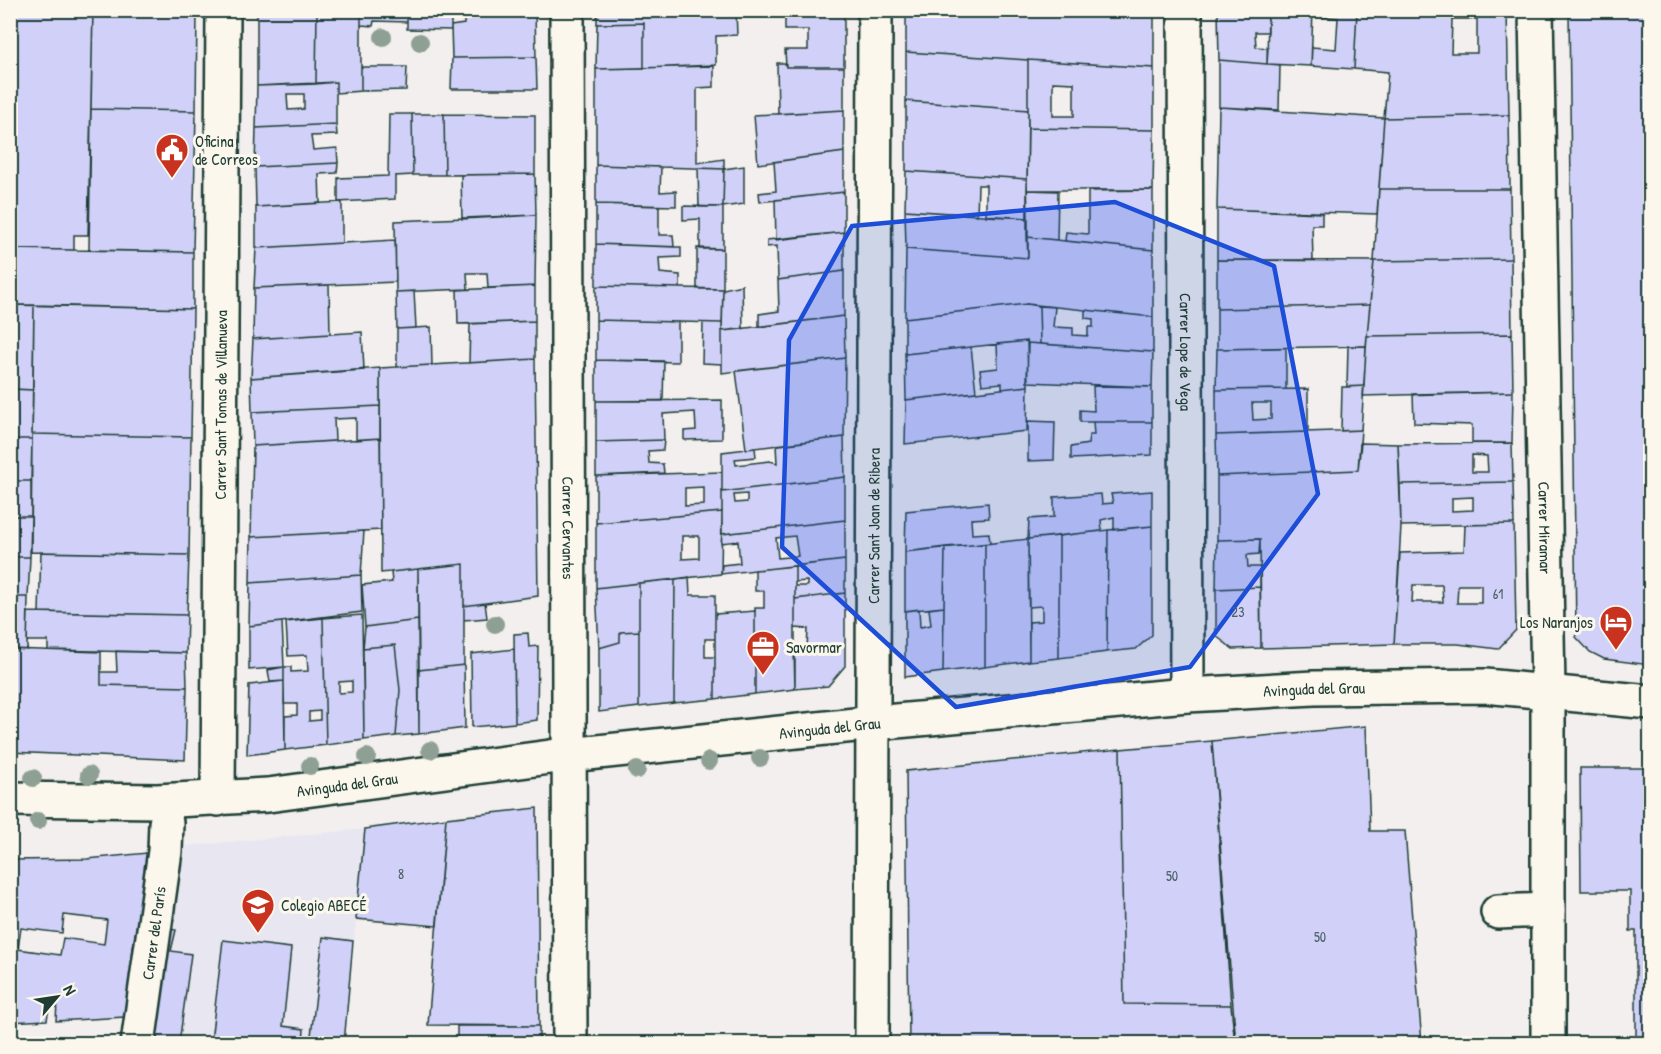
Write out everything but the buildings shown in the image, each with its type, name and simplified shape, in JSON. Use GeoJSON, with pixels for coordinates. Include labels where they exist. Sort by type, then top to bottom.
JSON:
{"type":"FeatureCollection","features":[{"type":"Feature","properties":{"kind":"street","name":"Carrer Sant Tomas de Villanueva"},"geometry":{"type":"LineString","coordinates":[[218,799],[223,10]]}},
{"type":"Feature","properties":{"kind":"street","name":"Carrer Cervantes"},"geometry":{"type":"LineString","coordinates":[[567,10],[570,1044]]}},
{"type":"Feature","properties":{"kind":"street","name":"Carrer Sant Joan de Ribera"},"geometry":{"type":"LineString","coordinates":[[872,1044],[875,10]]}},
{"type":"Feature","properties":{"kind":"street","name":"Carrer Lope de Vega"},"geometry":{"type":"LineString","coordinates":[[1185,10],[1187,695]]}},
{"type":"Feature","properties":{"kind":"street","name":"Carrer Miramar"},"geometry":{"type":"LineString","coordinates":[[1536,10],[1548,690],[1548,1044]]}},
{"type":"Feature","properties":{"kind":"street","name":"Avinguda del Grau"},"geometry":{"type":"LineString","coordinates":[[10,799],[123,801],[218,799],[874,723],[1187,695],[1314,687],[1485,686],[1548,690],[1650,702]]}},
{"type":"Feature","properties":{"kind":"street","name":"Carrer del París"},"geometry":{"type":"LineString","coordinates":[[138,1044],[165,851],[166,823]]}},
{"type":"Feature","properties":{"kind":"street"},"geometry":{"type":"LineString","coordinates":[[1498,912],[1548,910]]}},
{"type":"Feature","properties":{"kind":"highlighted area"},"geometry":{"type":"Polygon","coordinates":[[[1115,202],[1274,266],[1318,494],[1190,667],[956,707],[782,547],[789,340],[852,226],[1115,202]]]}},
{"type":"Feature","properties":{"kind":"shaded area","name":"Colegio ABECÉ"},"geometry":{"type":"Polygon","coordinates":[[[365,829],[344,1043],[147,1044],[176,847],[365,829]]]}},
{"type":"Feature","properties":{"kind":"place","name":"Oficina de Correos"},"geometry":{"type":"Point","coordinates":[172,179]}},
{"type":"Feature","properties":{"kind":"place","name":"Los Naranjos"},"geometry":{"type":"Point","coordinates":[1616,651]}},
{"type":"Feature","properties":{"kind":"place","name":"Savormar"},"geometry":{"type":"Point","coordinates":[763,676]}},
{"type":"Feature","properties":{"kind":"place","name":"Colegio ABECÉ"},"geometry":{"type":"Point","coordinates":[258,934]}}]}
